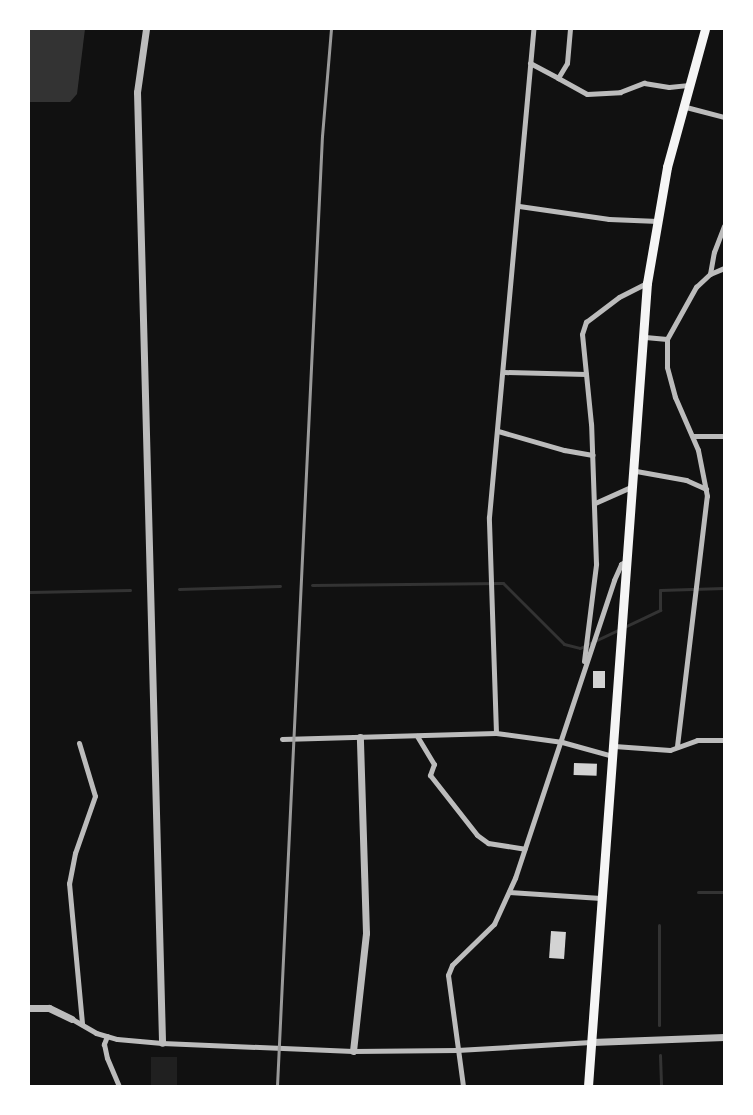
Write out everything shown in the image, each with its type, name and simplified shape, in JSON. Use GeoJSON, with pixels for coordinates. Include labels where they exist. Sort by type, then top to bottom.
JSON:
{"type":"FeatureCollection","features":[{"type":"Feature","properties":{"kind":"main road"},"geometry":{"type":"LineString","coordinates":[[588,1086],[601,898],[635,485],[647,283],[682,106],[705,29]]}},
{"type":"Feature","properties":{"kind":"street"},"geometry":{"type":"LineString","coordinates":[[146,29],[140,60],[138,108],[162,1043]]}},
{"type":"Feature","properties":{"kind":"street"},"geometry":{"type":"LineString","coordinates":[[496,733],[489,518],[504,372],[533,29]]}},
{"type":"Feature","properties":{"kind":"street"},"geometry":{"type":"LineString","coordinates":[[558,78],[567,63],[570,29]]}},
{"type":"Feature","properties":{"kind":"street"},"geometry":{"type":"LineString","coordinates":[[530,63],[587,94],[620,92],[644,83],[669,87],[687,85]]}},
{"type":"Feature","properties":{"kind":"street"},"geometry":{"type":"LineString","coordinates":[[682,106],[724,117]]}},
{"type":"Feature","properties":{"kind":"street"},"geometry":{"type":"LineString","coordinates":[[518,206],[609,220],[658,221]]}},
{"type":"Feature","properties":{"kind":"street"},"geometry":{"type":"LineString","coordinates":[[710,274],[714,252],[724,226]]}},
{"type":"Feature","properties":{"kind":"street"},"geometry":{"type":"LineString","coordinates":[[677,746],[696,595],[706,489],[693,436],[675,397],[667,367],[667,339],[696,287],[710,274],[724,268]]}},
{"type":"Feature","properties":{"kind":"street"},"geometry":{"type":"LineString","coordinates":[[463,1086],[448,975],[452,965],[494,924],[509,892],[562,742],[588,650],[587,639],[596,564],[592,454],[582,334],[586,322],[619,296],[647,283]]}},
{"type":"Feature","properties":{"kind":"street"},"geometry":{"type":"LineString","coordinates":[[645,337],[667,339]]}},
{"type":"Feature","properties":{"kind":"street"},"geometry":{"type":"LineString","coordinates":[[504,372],[586,374]]}},
{"type":"Feature","properties":{"kind":"street"},"geometry":{"type":"LineString","coordinates":[[498,431],[564,450],[592,454]]}},
{"type":"Feature","properties":{"kind":"street"},"geometry":{"type":"LineString","coordinates":[[693,436],[724,436]]}},
{"type":"Feature","properties":{"kind":"street"},"geometry":{"type":"LineString","coordinates":[[636,471],[686,480],[706,489]]}},
{"type":"Feature","properties":{"kind":"street"},"geometry":{"type":"LineString","coordinates":[[594,503],[635,485]]}},
{"type":"Feature","properties":{"kind":"street"},"geometry":{"type":"LineString","coordinates":[[588,650],[597,636],[614,580],[621,564],[629,559]]}},
{"type":"Feature","properties":{"kind":"street"},"geometry":{"type":"LineString","coordinates":[[282,739],[496,733],[562,742],[613,756]]}},
{"type":"Feature","properties":{"kind":"street"},"geometry":{"type":"LineString","coordinates":[[417,736],[434,764],[430,775],[477,835],[488,843],[524,849]]}},
{"type":"Feature","properties":{"kind":"street"},"geometry":{"type":"LineString","coordinates":[[353,1051],[366,933],[360,737]]}},
{"type":"Feature","properties":{"kind":"street"},"geometry":{"type":"LineString","coordinates":[[614,746],[670,750],[697,740],[724,740]]}},
{"type":"Feature","properties":{"kind":"street"},"geometry":{"type":"LineString","coordinates":[[79,743],[95,796],[75,854],[69,882],[82,1024]]}},
{"type":"Feature","properties":{"kind":"street"},"geometry":{"type":"LineString","coordinates":[[509,892],[601,898]]}},
{"type":"Feature","properties":{"kind":"street"},"geometry":{"type":"LineString","coordinates":[[29,1008],[49,1008],[107,1036],[162,1043],[353,1051],[457,1050],[724,1037]]}},
{"type":"Feature","properties":{"kind":"street"},"geometry":{"type":"LineString","coordinates":[[107,1036],[104,1044],[107,1058],[119,1086]]}},
{"type":"Feature","properties":{"kind":"shaded area"},"geometry":{"type":"Polygon","coordinates":[[[29,29],[85,29],[77,94],[70,102],[29,102],[29,29]]]}},
{"type":"Feature","properties":{"kind":"shaded area"},"geometry":{"type":"Polygon","coordinates":[[[151,1057],[177,1057],[177,1086],[151,1086],[151,1057]]]}},
{"type":"Feature","properties":{"kind":"building"},"geometry":{"type":"Polygon","coordinates":[[[593,671],[605,671],[605,688],[593,688],[593,671]]]}},
{"type":"Feature","properties":{"kind":"building"},"geometry":{"type":"Polygon","coordinates":[[[574,763],[597,764],[597,776],[574,775],[574,763]]]}},
{"type":"Feature","properties":{"kind":"building"},"geometry":{"type":"Polygon","coordinates":[[[551,931],[566,932],[564,959],[549,958],[551,931]]]}},
{"type":"Feature","properties":{"kind":"waterway"},"geometry":{"type":"LineString","coordinates":[[312,585],[503,583],[564,644],[580,648],[660,610],[660,590],[724,588]]}},
{"type":"Feature","properties":{"kind":"waterway"},"geometry":{"type":"LineString","coordinates":[[179,589],[280,586]]}},
{"type":"Feature","properties":{"kind":"waterway"},"geometry":{"type":"LineString","coordinates":[[29,592],[130,590]]}},
{"type":"Feature","properties":{"kind":"waterway"},"geometry":{"type":"LineString","coordinates":[[698,892],[724,892]]}},
{"type":"Feature","properties":{"kind":"waterway"},"geometry":{"type":"LineString","coordinates":[[659,925],[659,1025]]}},
{"type":"Feature","properties":{"kind":"waterway"},"geometry":{"type":"LineString","coordinates":[[660,1055],[661,1086]]}},
{"type":"Feature","properties":{"kind":"railway"},"geometry":{"type":"LineString","coordinates":[[277,1086],[322,136],[331,29]]}}]}
